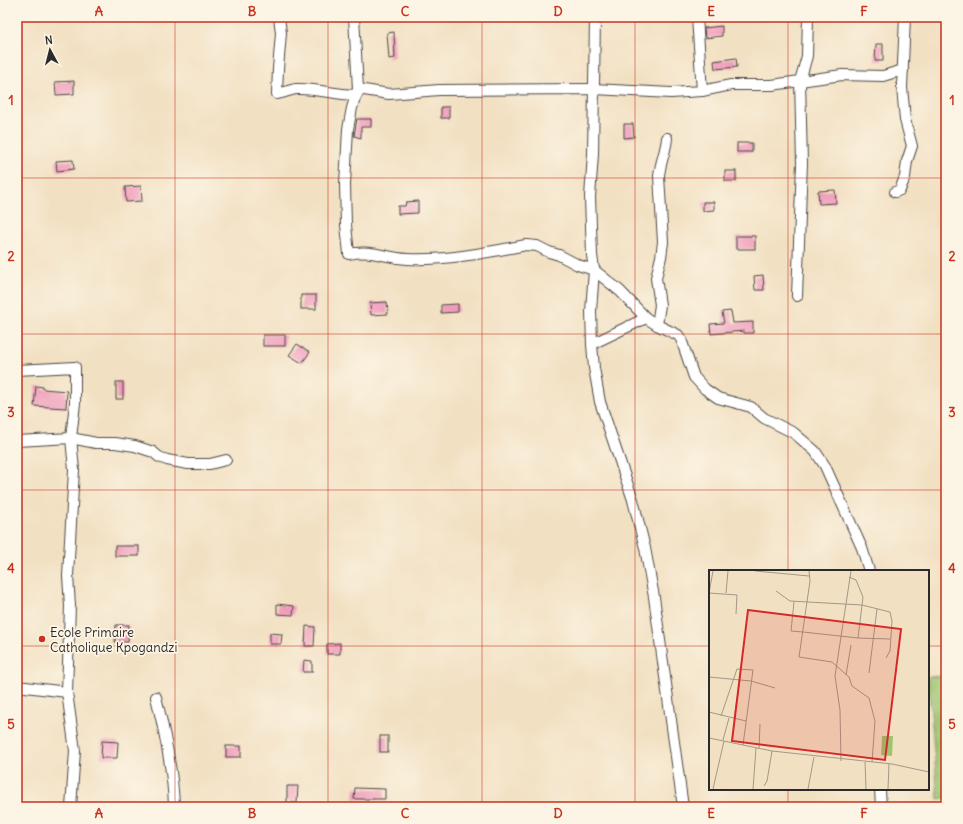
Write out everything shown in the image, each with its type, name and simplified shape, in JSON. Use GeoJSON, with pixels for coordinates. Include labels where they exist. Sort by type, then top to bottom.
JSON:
{"type":"FeatureCollection","features":[{"type":"Feature","properties":{"kind":"street"},"geometry":{"type":"LineString","coordinates":[[279,17],[281,33],[277,94],[294,89],[313,90],[345,95],[357,92],[389,94],[439,90],[594,89],[671,93],[702,91],[731,85],[772,85],[842,75],[884,76],[903,70]]}},
{"type":"Feature","properties":{"kind":"street"},"geometry":{"type":"LineString","coordinates":[[354,17],[357,92],[348,129],[346,167],[346,225],[349,254],[361,252],[407,259],[440,258],[526,245],[537,246],[578,265],[594,270],[620,291],[646,318],[678,335],[681,339],[694,377],[704,389],[718,398],[751,407],[764,418],[794,433],[815,451],[825,466],[862,548],[869,570]]}},
{"type":"Feature","properties":{"kind":"street"},"geometry":{"type":"LineString","coordinates":[[595,17],[590,197],[594,270],[592,311],[594,368],[600,402],[633,500],[645,548],[654,597],[684,807]]}},
{"type":"Feature","properties":{"kind":"street"},"geometry":{"type":"LineString","coordinates":[[697,17],[702,91]]}},
{"type":"Feature","properties":{"kind":"street"},"geometry":{"type":"LineString","coordinates":[[797,296],[802,163],[800,81],[807,56],[808,17]]}},
{"type":"Feature","properties":{"kind":"street"},"geometry":{"type":"LineString","coordinates":[[895,192],[900,190],[905,177],[907,161],[912,146],[905,120],[902,87],[905,17]]}},
{"type":"Feature","properties":{"kind":"street"},"geometry":{"type":"LineString","coordinates":[[657,325],[660,305],[656,278],[663,242],[659,176],[660,165],[666,149],[667,138]]}},
{"type":"Feature","properties":{"kind":"street"},"geometry":{"type":"LineString","coordinates":[[592,344],[646,318]]}},
{"type":"Feature","properties":{"kind":"street"},"geometry":{"type":"LineString","coordinates":[[17,370],[75,366],[75,403],[71,438],[74,470],[68,576],[70,606],[67,692],[75,750],[71,807]]}},
{"type":"Feature","properties":{"kind":"street"},"geometry":{"type":"LineString","coordinates":[[17,441],[71,438],[96,443],[114,443],[135,446],[152,452],[167,460],[188,464],[210,464],[226,460]]}},
{"type":"Feature","properties":{"kind":"street"},"geometry":{"type":"LineString","coordinates":[[17,686],[67,692]]}},
{"type":"Feature","properties":{"kind":"street"},"geometry":{"type":"LineString","coordinates":[[156,697],[164,730],[174,807]]}},
{"type":"Feature","properties":{"kind":"street"},"geometry":{"type":"LineString","coordinates":[[880,790],[881,807]]}},
{"type":"Feature","properties":{"kind":"green space"},"geometry":{"type":"Polygon","coordinates":[[[946,676],[946,798],[938,799],[929,689],[929,677],[946,676]]]}},
{"type":"Feature","properties":{"kind":"building"},"geometry":{"type":"Polygon","coordinates":[[[722,26],[722,36],[705,38],[704,28],[722,26]]]}},
{"type":"Feature","properties":{"kind":"building"},"geometry":{"type":"Polygon","coordinates":[[[394,32],[395,58],[389,59],[387,33],[394,32]]]}},
{"type":"Feature","properties":{"kind":"building"},"geometry":{"type":"Polygon","coordinates":[[[876,44],[883,44],[883,61],[875,61],[876,44]]]}},
{"type":"Feature","properties":{"kind":"building"},"geometry":{"type":"Polygon","coordinates":[[[736,58],[737,67],[715,69],[714,61],[736,58]]]}},
{"type":"Feature","properties":{"kind":"building"},"geometry":{"type":"Polygon","coordinates":[[[74,81],[74,94],[56,95],[55,82],[74,81]]]}},
{"type":"Feature","properties":{"kind":"building"},"geometry":{"type":"Polygon","coordinates":[[[441,107],[449,107],[449,118],[441,118],[441,107]]]}},
{"type":"Feature","properties":{"kind":"building"},"geometry":{"type":"Polygon","coordinates":[[[357,119],[371,119],[371,127],[361,127],[361,138],[354,136],[357,119]]]}},
{"type":"Feature","properties":{"kind":"building"},"geometry":{"type":"Polygon","coordinates":[[[624,124],[633,124],[634,137],[624,138],[624,124]]]}},
{"type":"Feature","properties":{"kind":"building"},"geometry":{"type":"Polygon","coordinates":[[[737,143],[752,143],[752,152],[737,152],[737,143]]]}},
{"type":"Feature","properties":{"kind":"building"},"geometry":{"type":"Polygon","coordinates":[[[73,160],[74,169],[57,171],[56,161],[73,160]]]}},
{"type":"Feature","properties":{"kind":"building"},"geometry":{"type":"Polygon","coordinates":[[[725,171],[736,171],[736,181],[725,181],[725,171]]]}},
{"type":"Feature","properties":{"kind":"building"},"geometry":{"type":"Polygon","coordinates":[[[141,186],[142,201],[126,202],[125,187],[141,186]]]}},
{"type":"Feature","properties":{"kind":"building"},"geometry":{"type":"Polygon","coordinates":[[[835,190],[836,203],[819,204],[818,191],[835,190]]]}},
{"type":"Feature","properties":{"kind":"building"},"geometry":{"type":"Polygon","coordinates":[[[418,201],[418,213],[398,214],[398,206],[405,206],[406,202],[418,201]]]}},
{"type":"Feature","properties":{"kind":"building"},"geometry":{"type":"Polygon","coordinates":[[[703,202],[714,202],[714,210],[703,211],[703,202]]]}},
{"type":"Feature","properties":{"kind":"building"},"geometry":{"type":"Polygon","coordinates":[[[736,236],[755,236],[755,249],[736,249],[736,236]]]}},
{"type":"Feature","properties":{"kind":"building"},"geometry":{"type":"Polygon","coordinates":[[[763,275],[764,290],[755,290],[754,276],[763,275]]]}},
{"type":"Feature","properties":{"kind":"building"},"geometry":{"type":"Polygon","coordinates":[[[301,295],[316,295],[316,309],[301,309],[301,295]]]}},
{"type":"Feature","properties":{"kind":"building"},"geometry":{"type":"Polygon","coordinates":[[[387,302],[388,314],[371,315],[370,303],[387,302]]]}},
{"type":"Feature","properties":{"kind":"building"},"geometry":{"type":"Polygon","coordinates":[[[458,304],[458,312],[441,313],[441,305],[458,304]]]}},
{"type":"Feature","properties":{"kind":"building"},"geometry":{"type":"Polygon","coordinates":[[[731,311],[733,323],[753,322],[753,333],[744,333],[744,331],[711,334],[710,324],[724,323],[722,312],[731,311]]]}},
{"type":"Feature","properties":{"kind":"building"},"geometry":{"type":"Polygon","coordinates":[[[263,335],[285,335],[285,346],[263,346],[263,335]]]}},
{"type":"Feature","properties":{"kind":"building"},"geometry":{"type":"Polygon","coordinates":[[[297,344],[310,352],[302,363],[289,355],[297,344]]]}},
{"type":"Feature","properties":{"kind":"building"},"geometry":{"type":"Polygon","coordinates":[[[116,382],[123,382],[123,399],[116,399],[116,382]]]}},
{"type":"Feature","properties":{"kind":"building"},"geometry":{"type":"Polygon","coordinates":[[[36,386],[43,387],[43,389],[67,391],[66,408],[34,406],[36,386]]]}},
{"type":"Feature","properties":{"kind":"building"},"geometry":{"type":"Polygon","coordinates":[[[115,546],[139,546],[139,556],[115,556],[115,546]]]}},
{"type":"Feature","properties":{"kind":"building"},"geometry":{"type":"Polygon","coordinates":[[[277,604],[294,606],[293,615],[277,614],[277,604]]]}},
{"type":"Feature","properties":{"kind":"building"},"geometry":{"type":"Polygon","coordinates":[[[116,625],[129,625],[128,642],[115,642],[116,625]]]}},
{"type":"Feature","properties":{"kind":"building"},"geometry":{"type":"Polygon","coordinates":[[[306,626],[315,627],[314,646],[305,646],[306,626]]]}},
{"type":"Feature","properties":{"kind":"building"},"geometry":{"type":"Polygon","coordinates":[[[270,633],[282,634],[281,644],[270,644],[270,633]]]}},
{"type":"Feature","properties":{"kind":"building"},"geometry":{"type":"Polygon","coordinates":[[[340,643],[340,654],[327,654],[327,644],[340,643]]]}},
{"type":"Feature","properties":{"kind":"building"},"geometry":{"type":"Polygon","coordinates":[[[304,660],[312,661],[312,672],[303,672],[304,660]]]}},
{"type":"Feature","properties":{"kind":"building"},"geometry":{"type":"Polygon","coordinates":[[[380,736],[388,736],[388,752],[380,752],[380,736]]]}},
{"type":"Feature","properties":{"kind":"building"},"geometry":{"type":"Polygon","coordinates":[[[102,741],[118,742],[117,758],[101,758],[102,741]]]}},
{"type":"Feature","properties":{"kind":"building"},"geometry":{"type":"Polygon","coordinates":[[[226,746],[241,746],[241,757],[226,757],[226,746]]]}},
{"type":"Feature","properties":{"kind":"building"},"geometry":{"type":"Polygon","coordinates":[[[287,786],[298,786],[297,803],[287,803],[287,786]]]}},
{"type":"Feature","properties":{"kind":"building"},"geometry":{"type":"Polygon","coordinates":[[[355,788],[385,789],[385,799],[354,799],[355,788]]]}},
{"type":"Feature","properties":{"kind":"place","name":"Ecole Primaire Catholique Kpogandzi"},"geometry":{"type":"Point","coordinates":[42,639]}}]}
